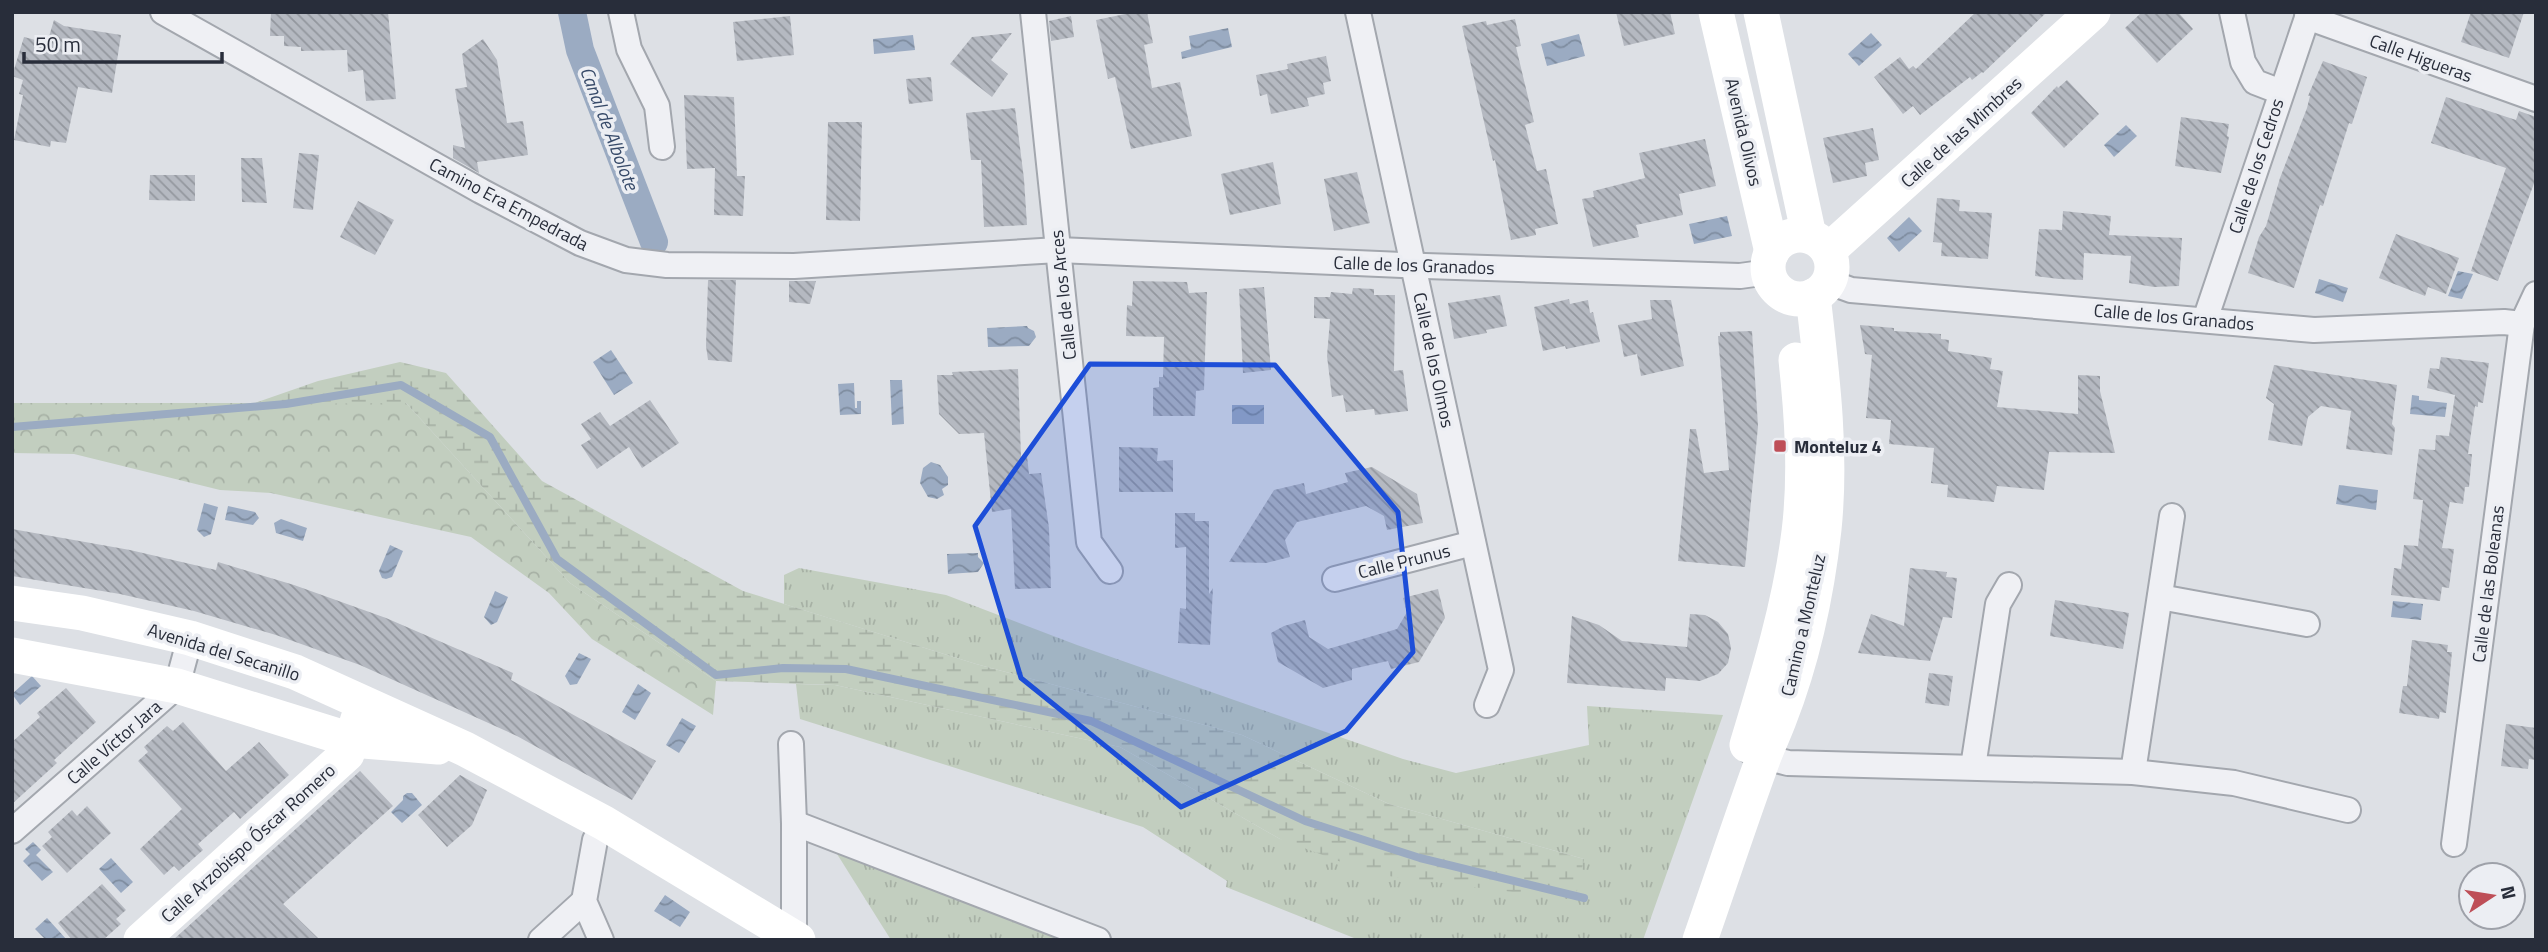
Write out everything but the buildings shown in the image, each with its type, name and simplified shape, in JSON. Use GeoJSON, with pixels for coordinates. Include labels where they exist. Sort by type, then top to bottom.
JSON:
{"type":"FeatureCollection","features":[{"type":"Feature","properties":{"kind":"street","name":"Camino Era Empedrada"},"geometry":{"type":"LineString","coordinates":[[163,12],[481,191],[580,243],[626,260],[667,265],[794,266],[1058,250]]}},
{"type":"Feature","properties":{"kind":"street"},"geometry":{"type":"LineString","coordinates":[[621,12],[629,49],[657,106],[662,148]]}},
{"type":"Feature","properties":{"kind":"street","name":"Calle de los Arces"},"geometry":{"type":"LineString","coordinates":[[1033,12],[1088,542],[1110,571]]}},
{"type":"Feature","properties":{"kind":"street","name":"Calle de los Olmos"},"geometry":{"type":"LineString","coordinates":[[1358,12],[1501,670],[1487,705]]}},
{"type":"Feature","properties":{"kind":"street","name":"Avenida Olivos"},"geometry":{"type":"LineString","coordinates":[[1716,12],[1801,270]]}},
{"type":"Feature","properties":{"kind":"street"},"geometry":{"type":"LineString","coordinates":[[1761,12],[1801,270]]}},
{"type":"Feature","properties":{"kind":"street","name":"Calle de las Mimbres"},"geometry":{"type":"LineString","coordinates":[[1801,270],[2093,12]]}},
{"type":"Feature","properties":{"kind":"street"},"geometry":{"type":"LineString","coordinates":[[2232,12],[2243,62],[2255,82],[2281,92]]}},
{"type":"Feature","properties":{"kind":"street","name":"Calle de los Cedros"},"geometry":{"type":"LineString","coordinates":[[2205,320],[2308,15]]}},
{"type":"Feature","properties":{"kind":"street","name":"Calle Higueras"},"geometry":{"type":"LineString","coordinates":[[2308,15],[2536,99]]}},
{"type":"Feature","properties":{"kind":"street","name":"Calle de los Granados"},"geometry":{"type":"LineString","coordinates":[[1058,250],[1740,276],[1801,270],[1851,290],[2314,330],[2504,322],[2522,324]]}},
{"type":"Feature","properties":{"kind":"street","name":"Camino a Monteluz"},"geometry":{"type":"LineString","coordinates":[[1700,940],[1755,753],[1800,530],[1801,270]]}},
{"type":"Feature","properties":{"kind":"street","name":"Calle de las Boleanas"},"geometry":{"type":"LineString","coordinates":[[2454,844],[2522,324],[2536,294]]}},
{"type":"Feature","properties":{"kind":"street"},"geometry":{"type":"LineString","coordinates":[[2133,772],[2172,516]]}},
{"type":"Feature","properties":{"kind":"street","name":"Calle Prunus"},"geometry":{"type":"LineString","coordinates":[[1335,579],[1474,543]]}},
{"type":"Feature","properties":{"kind":"street"},"geometry":{"type":"LineString","coordinates":[[1973,767],[1998,604],[2009,585]]}},
{"type":"Feature","properties":{"kind":"street"},"geometry":{"type":"LineString","coordinates":[[2160,597],[2307,624]]}},
{"type":"Feature","properties":{"kind":"street","name":"Avenida del Secanillo"},"geometry":{"type":"LineString","coordinates":[[12,603],[82,613],[190,638],[295,671],[466,749],[604,823],[796,938]]}},
{"type":"Feature","properties":{"kind":"street","name":"Calle Víctor Jara"},"geometry":{"type":"LineString","coordinates":[[12,831],[177,686],[190,638]]}},
{"type":"Feature","properties":{"kind":"street","name":"Avenida del Secanillo"},"geometry":{"type":"LineString","coordinates":[[12,655],[177,686],[351,740],[466,749]]}},
{"type":"Feature","properties":{"kind":"street","name":"Calle Arzobispo Óscar Romero"},"geometry":{"type":"LineString","coordinates":[[141,940],[347,754],[363,704]]}},
{"type":"Feature","properties":{"kind":"street"},"geometry":{"type":"LineString","coordinates":[[791,744],[796,938]]}},
{"type":"Feature","properties":{"kind":"street"},"geometry":{"type":"LineString","coordinates":[[1755,753],[1788,763],[2133,772],[2234,783],[2348,810]]}},
{"type":"Feature","properties":{"kind":"street","name":"Camino a Monteluz"},"geometry":{"type":"LineString","coordinates":[[1676,940],[1755,753]]}},
{"type":"Feature","properties":{"kind":"street"},"geometry":{"type":"LineString","coordinates":[[601,940],[584,901],[595,840],[604,823]]}},
{"type":"Feature","properties":{"kind":"street"},"geometry":{"type":"LineString","coordinates":[[794,823],[1098,940]]}},
{"type":"Feature","properties":{"kind":"street"},"geometry":{"type":"LineString","coordinates":[[541,940],[584,901]]}},
{"type":"Feature","properties":{"kind":"highlighted area"},"geometry":{"type":"Polygon","coordinates":[[[1090,364],[1275,365],[1398,512],[1413,652],[1346,731],[1181,807],[1021,678],[975,526],[1090,364]]]}},
{"type":"Feature","properties":{"kind":"green space"},"geometry":{"type":"Polygon","coordinates":[[[400,362],[446,373],[542,481],[743,591],[976,664],[1242,735],[1389,804],[1584,859],[1575,900],[1373,874],[1280,839],[1120,747],[835,685],[716,681],[570,583],[406,403],[252,404],[318,381],[400,362]]]}},
{"type":"Feature","properties":{"kind":"green space"},"geometry":{"type":"Polygon","coordinates":[[[14,403],[406,403],[570,583],[716,681],[713,715],[592,639],[549,593],[471,537],[271,493],[220,490],[74,454],[12,453],[14,403]]]}},
{"type":"Feature","properties":{"kind":"green space"},"geometry":{"type":"Polygon","coordinates":[[[799,568],[946,595],[1077,645],[1403,759],[1456,773],[1589,745],[1587,706],[1723,715],[1643,940],[1359,940],[1226,887],[1227,881],[1143,827],[800,719],[796,684],[835,685],[1120,747],[1280,839],[1584,859],[1389,804],[1242,735],[976,664],[784,604],[784,575],[799,568]]]}},
{"type":"Feature","properties":{"kind":"green space"},"geometry":{"type":"Polygon","coordinates":[[[832,846],[1067,940],[891,940],[832,846]]]}},
{"type":"Feature","properties":{"kind":"water"},"geometry":{"type":"Polygon","coordinates":[[[1228,28],[1232,47],[1182,59],[1181,52],[1191,49],[1189,36],[1228,28]]]}},
{"type":"Feature","properties":{"kind":"water"},"geometry":{"type":"Polygon","coordinates":[[[1871,33],[1882,45],[1859,66],[1848,54],[1871,33]]]}},
{"type":"Feature","properties":{"kind":"water"},"geometry":{"type":"Polygon","coordinates":[[[1579,34],[1585,56],[1547,66],[1541,44],[1579,34]]]}},
{"type":"Feature","properties":{"kind":"water"},"geometry":{"type":"Polygon","coordinates":[[[913,35],[915,50],[874,54],[873,39],[913,35]]]}},
{"type":"Feature","properties":{"kind":"water"},"geometry":{"type":"Polygon","coordinates":[[[2126,125],[2137,136],[2114,157],[2104,145],[2126,125]]]}},
{"type":"Feature","properties":{"kind":"water"},"geometry":{"type":"Polygon","coordinates":[[[1727,216],[1732,236],[1694,244],[1689,224],[1727,216]]]}},
{"type":"Feature","properties":{"kind":"water"},"geometry":{"type":"Polygon","coordinates":[[[1909,217],[1922,231],[1899,252],[1887,238],[1909,217]]]}},
{"type":"Feature","properties":{"kind":"water"},"geometry":{"type":"Polygon","coordinates":[[[2458,271],[2473,274],[2462,299],[2448,296],[2458,271]]]}},
{"type":"Feature","properties":{"kind":"water"},"geometry":{"type":"Polygon","coordinates":[[[2319,279],[2348,288],[2343,302],[2315,293],[2319,279]]]}},
{"type":"Feature","properties":{"kind":"water"},"geometry":{"type":"Polygon","coordinates":[[[1027,326],[1034,331],[1036,337],[1029,346],[988,347],[987,328],[1027,326]]]}},
{"type":"Feature","properties":{"kind":"water"},"geometry":{"type":"Polygon","coordinates":[[[611,350],[633,383],[614,395],[593,362],[611,350]]]}},
{"type":"Feature","properties":{"kind":"water"},"geometry":{"type":"Polygon","coordinates":[[[890,380],[902,380],[904,424],[892,425],[890,380]]]}},
{"type":"Feature","properties":{"kind":"water"},"geometry":{"type":"Polygon","coordinates":[[[854,383],[855,408],[857,401],[861,401],[861,414],[840,415],[838,384],[854,383]]]}},
{"type":"Feature","properties":{"kind":"water"},"geometry":{"type":"Polygon","coordinates":[[[2412,395],[2419,396],[2419,400],[2447,403],[2445,417],[2410,414],[2412,395]]]}},
{"type":"Feature","properties":{"kind":"water"},"geometry":{"type":"Polygon","coordinates":[[[1232,405],[1264,405],[1264,424],[1232,424],[1232,405]]]}},
{"type":"Feature","properties":{"kind":"water"},"geometry":{"type":"Polygon","coordinates":[[[931,462],[940,465],[948,477],[948,485],[942,489],[944,495],[937,499],[928,497],[920,483],[923,468],[931,462]]]}},
{"type":"Feature","properties":{"kind":"water"},"geometry":{"type":"Polygon","coordinates":[[[2339,485],[2378,490],[2376,510],[2336,504],[2339,485]]]}},
{"type":"Feature","properties":{"kind":"water"},"geometry":{"type":"Polygon","coordinates":[[[204,503],[218,507],[211,534],[204,537],[197,530],[204,503]]]}},
{"type":"Feature","properties":{"kind":"water"},"geometry":{"type":"Polygon","coordinates":[[[228,506],[255,512],[259,518],[253,525],[225,520],[228,506]]]}},
{"type":"Feature","properties":{"kind":"water"},"geometry":{"type":"Polygon","coordinates":[[[281,519],[307,528],[303,541],[276,533],[274,523],[281,519]]]}},
{"type":"Feature","properties":{"kind":"water"},"geometry":{"type":"Polygon","coordinates":[[[390,545],[403,551],[392,577],[386,579],[382,578],[379,571],[390,545]]]}},
{"type":"Feature","properties":{"kind":"water"},"geometry":{"type":"Polygon","coordinates":[[[978,553],[984,563],[978,572],[948,574],[947,554],[978,553]]]}},
{"type":"Feature","properties":{"kind":"water"},"geometry":{"type":"Polygon","coordinates":[[[495,591],[508,597],[497,622],[491,625],[484,617],[495,591]]]}},
{"type":"Feature","properties":{"kind":"water"},"geometry":{"type":"Polygon","coordinates":[[[2393,601],[2423,604],[2421,620],[2391,617],[2393,601]]]}},
{"type":"Feature","properties":{"kind":"water"},"geometry":{"type":"Polygon","coordinates":[[[579,653],[591,659],[577,684],[570,685],[565,676],[579,653]]]}},
{"type":"Feature","properties":{"kind":"water"},"geometry":{"type":"Polygon","coordinates":[[[32,676],[41,686],[20,705],[12,694],[32,676]]]}},
{"type":"Feature","properties":{"kind":"water"},"geometry":{"type":"Polygon","coordinates":[[[638,684],[651,693],[635,720],[622,712],[638,684]]]}},
{"type":"Feature","properties":{"kind":"water"},"geometry":{"type":"Polygon","coordinates":[[[682,718],[696,726],[679,753],[666,745],[682,718]]]}},
{"type":"Feature","properties":{"kind":"water"},"geometry":{"type":"Polygon","coordinates":[[[407,793],[412,793],[422,805],[402,823],[391,812],[407,793]]]}},
{"type":"Feature","properties":{"kind":"water"},"geometry":{"type":"Polygon","coordinates":[[[33,842],[41,850],[36,855],[53,872],[42,881],[23,861],[30,854],[25,849],[33,842]]]}},
{"type":"Feature","properties":{"kind":"water"},"geometry":{"type":"Polygon","coordinates":[[[111,858],[133,882],[121,893],[99,869],[111,858]]]}},
{"type":"Feature","properties":{"kind":"water"},"geometry":{"type":"Polygon","coordinates":[[[665,895],[690,912],[680,927],[654,911],[665,895]]]}},
{"type":"Feature","properties":{"kind":"water"},"geometry":{"type":"Polygon","coordinates":[[[47,918],[67,940],[46,940],[35,929],[47,918]]]}},
{"type":"Feature","properties":{"kind":"waterway","name":"Canal de Albolote"},"geometry":{"type":"LineString","coordinates":[[572,12],[580,50],[654,242]]}},
{"type":"Feature","properties":{"kind":"waterway"},"geometry":{"type":"LineString","coordinates":[[12,427],[286,404],[401,385],[490,437],[557,559],[716,675],[783,668],[846,669],[1091,721],[1305,821],[1420,858],[1584,898]]}},
{"type":"Feature","properties":{"kind":"place","name":"Monteluz 4"},"geometry":{"type":"Point","coordinates":[1780,446]}}]}
